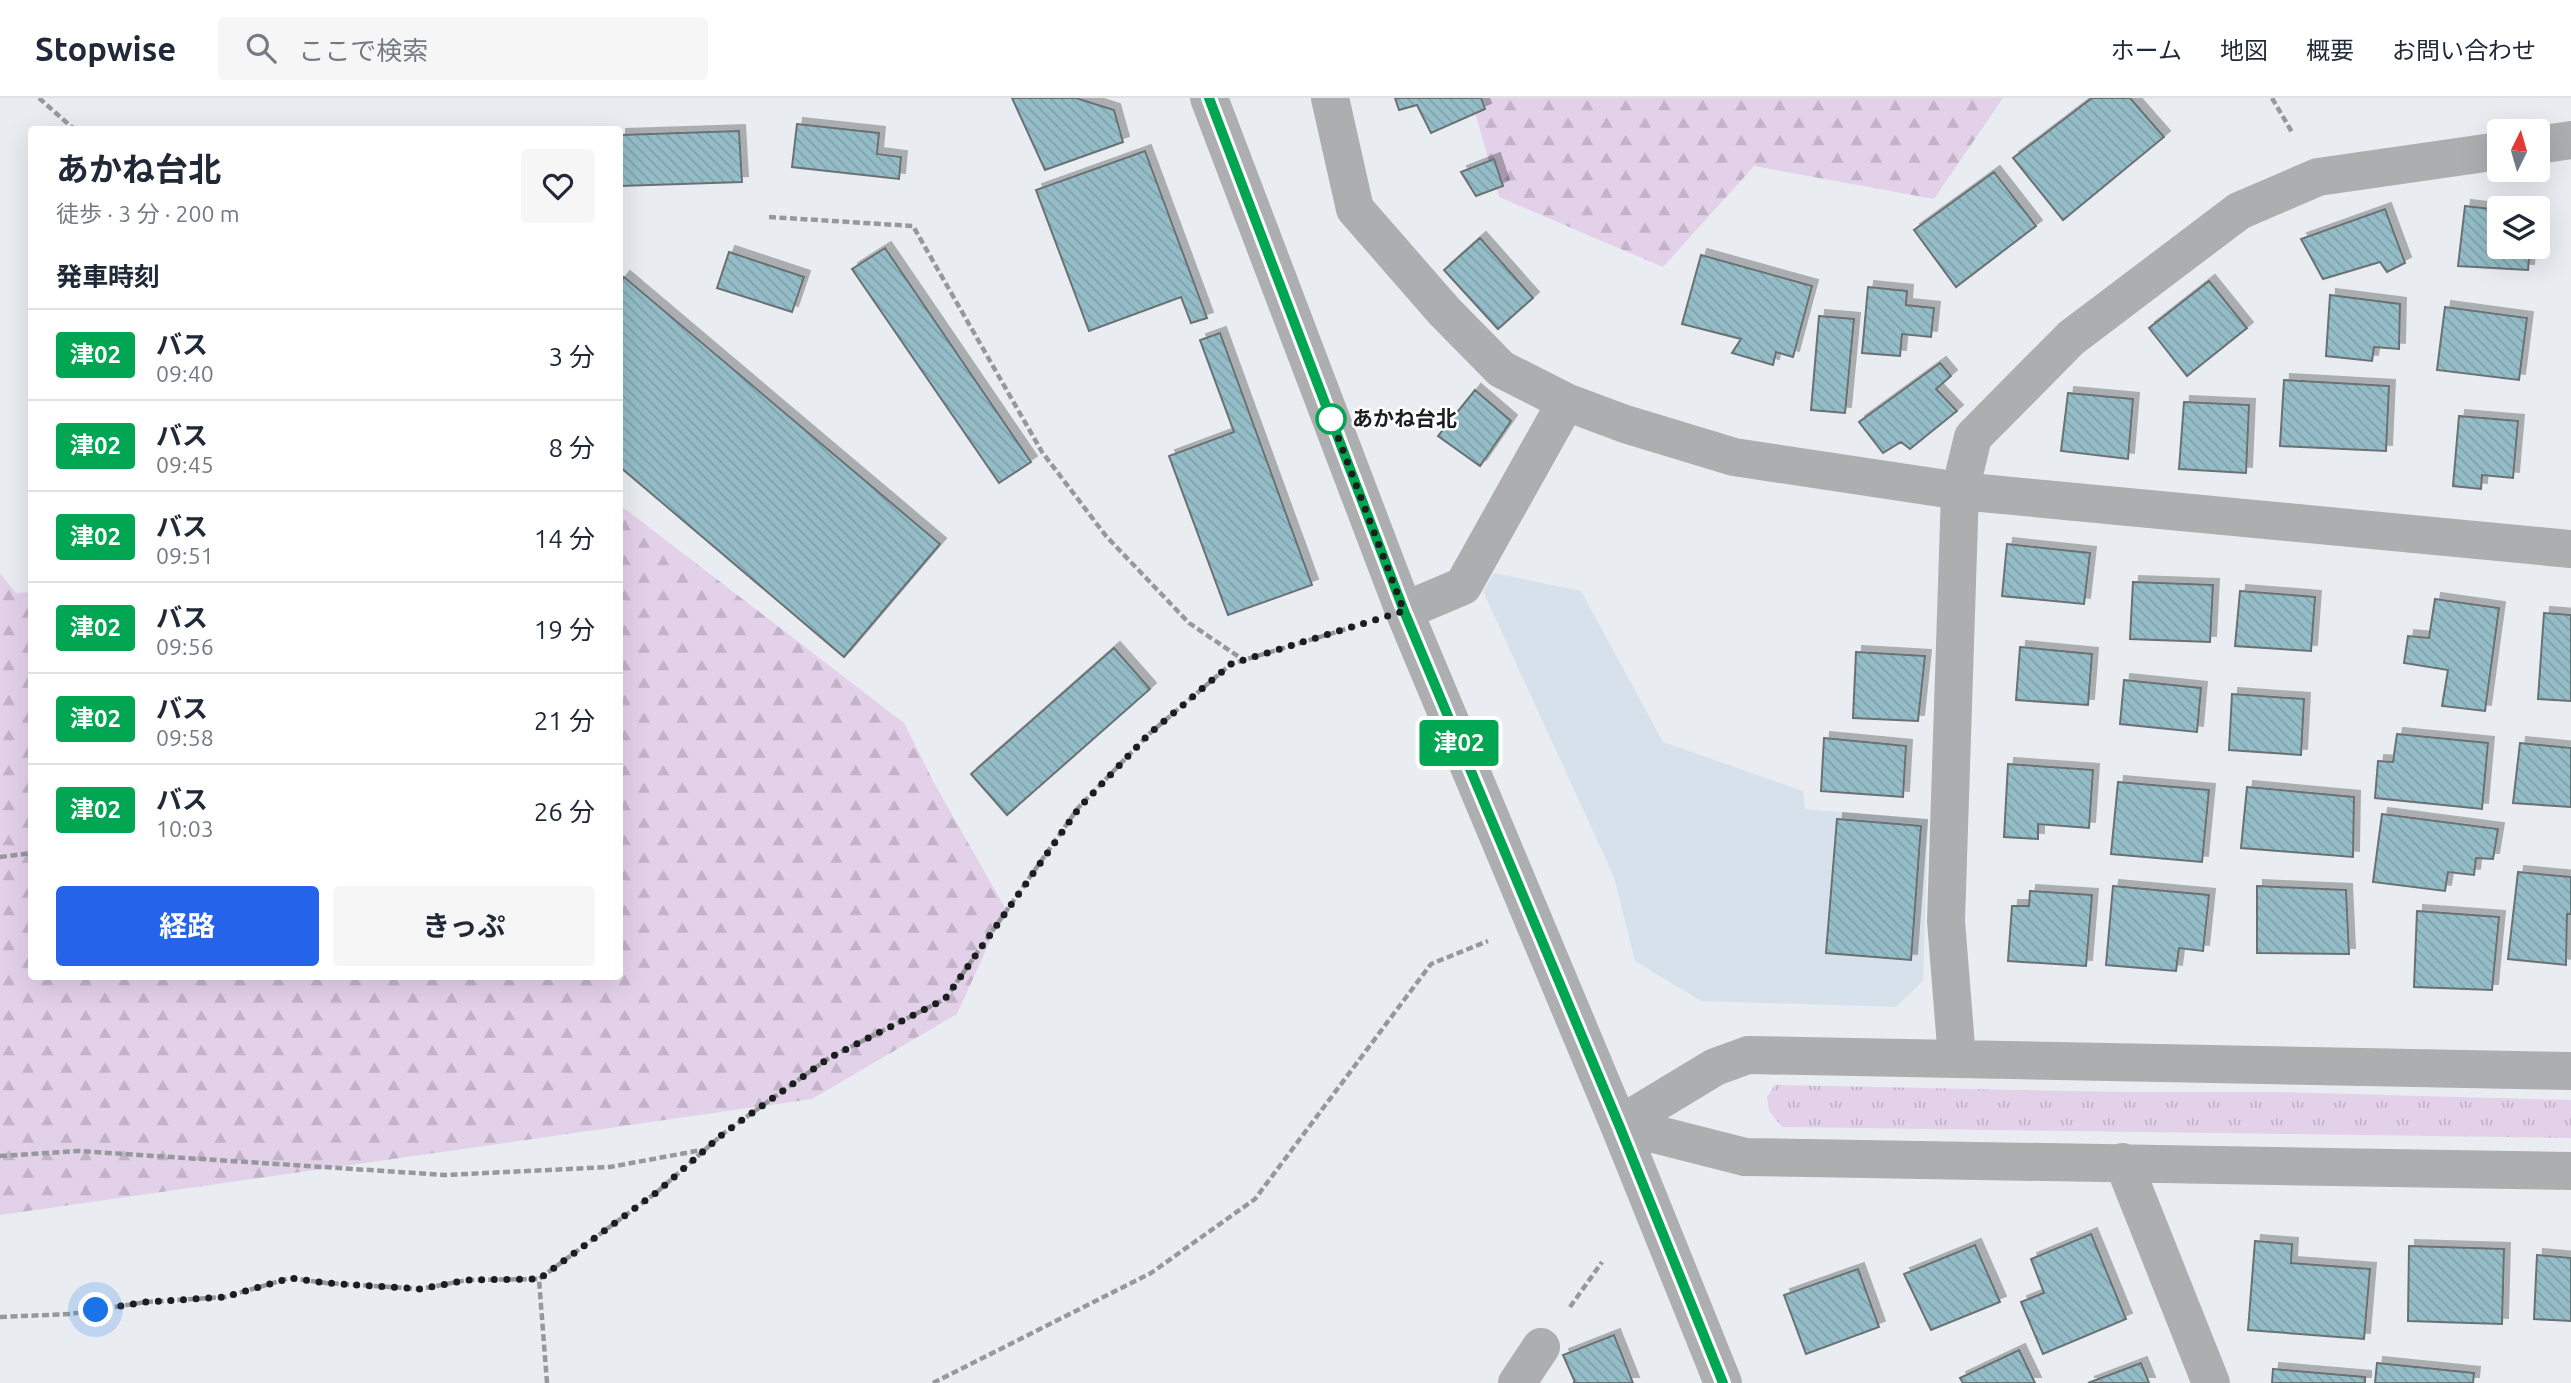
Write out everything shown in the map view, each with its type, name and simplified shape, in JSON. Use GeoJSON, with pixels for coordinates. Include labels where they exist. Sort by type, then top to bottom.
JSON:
{"type":"FeatureCollection","features":[{"type":"Feature","properties":{"kind":"street"},"geometry":{"type":"LineString","coordinates":[[1209,98],[1404,611],[1619,1125],[1723,1383]]}},
{"type":"Feature","properties":{"kind":"street"},"geometry":{"type":"LineString","coordinates":[[1330,98],[1355,209],[1444,312],[1501,369],[1566,402],[1625,424],[1734,457],[1960,491],[2571,549]]}},
{"type":"Feature","properties":{"kind":"street"},"geometry":{"type":"LineString","coordinates":[[2550,143],[2571,140]]}},
{"type":"Feature","properties":{"kind":"street"},"geometry":{"type":"LineString","coordinates":[[1956,1059],[1945,921],[1960,491],[1973,437],[2071,338],[2239,211],[2318,177],[2487,152]]}},
{"type":"Feature","properties":{"kind":"street"},"geometry":{"type":"LineString","coordinates":[[1404,611],[1464,586],[1566,402]]}},
{"type":"Feature","properties":{"kind":"street"},"geometry":{"type":"LineString","coordinates":[[1619,1125],[1715,1067],[1748,1055],[2571,1070]]}},
{"type":"Feature","properties":{"kind":"street"},"geometry":{"type":"LineString","coordinates":[[1619,1125],[1745,1157],[2571,1171]]}},
{"type":"Feature","properties":{"kind":"street"},"geometry":{"type":"LineString","coordinates":[[2123,1162],[2211,1383]]}},
{"type":"Feature","properties":{"kind":"street"},"geometry":{"type":"LineString","coordinates":[[1517,1383],[1541,1347]]}},
{"type":"Feature","properties":{"kind":"path"},"geometry":{"type":"LineString","coordinates":[[39,98],[70,126]]}},
{"type":"Feature","properties":{"kind":"path"},"geometry":{"type":"LineString","coordinates":[[769,217],[913,226],[1042,452],[1106,536],[1189,622],[1245,660]]}},
{"type":"Feature","properties":{"kind":"path"},"geometry":{"type":"LineString","coordinates":[[0,1317],[71,1314],[146,1302],[225,1297],[290,1278],[421,1289],[467,1280],[539,1279],[657,1192],[724,1133],[829,1058],[945,999],[1079,808],[1149,734],[1231,664],[1404,611]]}},
{"type":"Feature","properties":{"kind":"path"},"geometry":{"type":"LineString","coordinates":[[0,856],[28,852]]}},
{"type":"Feature","properties":{"kind":"path"},"geometry":{"type":"LineString","coordinates":[[933,1383],[1151,1273],[1255,1199],[1431,964],[1533,922]]}},
{"type":"Feature","properties":{"kind":"path"},"geometry":{"type":"LineString","coordinates":[[0,1156],[79,1151],[445,1175],[610,1167],[707,1149]]}},
{"type":"Feature","properties":{"kind":"path"},"geometry":{"type":"LineString","coordinates":[[539,1279],[547,1383]]}},
{"type":"Feature","properties":{"kind":"shaded area"},"geometry":{"type":"Polygon","coordinates":[[[1494,573],[1581,591],[1663,742],[1803,791],[1805,809],[1928,820],[1923,981],[1896,1007],[1701,1001],[1635,961],[1614,877],[1483,591],[1494,573]]]}},
{"type":"Feature","properties":{"kind":"green space"},"geometry":{"type":"Polygon","coordinates":[[[1471,98],[2003,98],[1934,199],[1754,166],[1663,267],[1499,197],[1471,98]]]}},
{"type":"Feature","properties":{"kind":"green space"},"geometry":{"type":"Polygon","coordinates":[[[623,507],[904,723],[933,781],[1005,908],[957,1014],[812,1099],[0,1215],[0,573],[16,593],[28,592],[28,980],[623,980],[623,507]]]}},
{"type":"Feature","properties":{"kind":"green space"},"geometry":{"type":"Polygon","coordinates":[[[1775,1085],[2126,1092],[2279,1092],[2571,1100],[2571,1138],[1782,1127],[1769,1111],[1767,1097],[1775,1085]]]}},
{"type":"Feature","properties":{"kind":"building"},"geometry":{"type":"Polygon","coordinates":[[[1012,98],[1076,98],[1114,110],[1123,142],[1045,170],[1012,98]]]}},
{"type":"Feature","properties":{"kind":"building"},"geometry":{"type":"Polygon","coordinates":[[[1395,98],[1481,98],[1485,109],[1431,133],[1417,105],[1399,110],[1395,98]]]}},
{"type":"Feature","properties":{"kind":"building"},"geometry":{"type":"Polygon","coordinates":[[[2092,98],[2130,98],[2164,137],[2063,220],[2013,158],[2092,98]]]}},
{"type":"Feature","properties":{"kind":"building"},"geometry":{"type":"Polygon","coordinates":[[[797,124],[879,133],[877,154],[901,157],[899,179],[792,167],[797,124]]]}},
{"type":"Feature","properties":{"kind":"building"},"geometry":{"type":"Polygon","coordinates":[[[739,131],[742,182],[623,186],[623,135],[739,131]]]}},
{"type":"Feature","properties":{"kind":"building"},"geometry":{"type":"Polygon","coordinates":[[[1145,151],[1207,318],[1191,323],[1181,297],[1089,331],[1036,190],[1145,151]]]}},
{"type":"Feature","properties":{"kind":"building"},"geometry":{"type":"Polygon","coordinates":[[[1494,159],[1503,186],[1476,196],[1461,172],[1494,159]]]}},
{"type":"Feature","properties":{"kind":"building"},"geometry":{"type":"Polygon","coordinates":[[[1994,172],[2036,226],[1956,287],[1914,230],[1994,172]]]}},
{"type":"Feature","properties":{"kind":"building"},"geometry":{"type":"Polygon","coordinates":[[[2465,206],[2487,209],[2487,259],[2529,259],[2528,270],[2458,266],[2465,206]]]}},
{"type":"Feature","properties":{"kind":"building"},"geometry":{"type":"Polygon","coordinates":[[[2385,209],[2405,263],[2387,272],[2380,262],[2323,279],[2301,239],[2385,209]]]}},
{"type":"Feature","properties":{"kind":"building"},"geometry":{"type":"Polygon","coordinates":[[[1480,238],[1533,298],[1498,329],[1444,270],[1480,238]]]}},
{"type":"Feature","properties":{"kind":"building"},"geometry":{"type":"Polygon","coordinates":[[[885,248],[1031,462],[999,483],[852,269],[885,248]]]}},
{"type":"Feature","properties":{"kind":"building"},"geometry":{"type":"Polygon","coordinates":[[[729,252],[804,277],[792,312],[717,288],[729,252]]]}},
{"type":"Feature","properties":{"kind":"building"},"geometry":{"type":"Polygon","coordinates":[[[1701,255],[1812,286],[1793,357],[1776,352],[1773,365],[1732,353],[1741,339],[1682,324],[1701,255]]]}},
{"type":"Feature","properties":{"kind":"building"},"geometry":{"type":"Polygon","coordinates":[[[623,278],[940,544],[844,657],[623,470],[623,278]]]}},
{"type":"Feature","properties":{"kind":"building"},"geometry":{"type":"Polygon","coordinates":[[[2209,281],[2247,328],[2187,376],[2149,328],[2209,281]]]}},
{"type":"Feature","properties":{"kind":"building"},"geometry":{"type":"Polygon","coordinates":[[[1868,287],[1907,291],[1906,305],[1934,308],[1931,337],[1902,334],[1900,356],[1862,353],[1868,287]]]}},
{"type":"Feature","properties":{"kind":"building"},"geometry":{"type":"Polygon","coordinates":[[[2330,295],[2400,304],[2399,349],[2374,347],[2372,361],[2326,356],[2330,295]]]}},
{"type":"Feature","properties":{"kind":"building"},"geometry":{"type":"Polygon","coordinates":[[[2445,307],[2527,318],[2519,380],[2437,370],[2445,307]]]}},
{"type":"Feature","properties":{"kind":"building"},"geometry":{"type":"Polygon","coordinates":[[[1819,316],[1854,319],[1845,413],[1811,410],[1819,316]]]}},
{"type":"Feature","properties":{"kind":"building"},"geometry":{"type":"Polygon","coordinates":[[[1220,333],[1312,585],[1228,615],[1169,456],[1234,432],[1200,340],[1220,333]]]}},
{"type":"Feature","properties":{"kind":"building"},"geometry":{"type":"Polygon","coordinates":[[[1940,363],[1951,376],[1936,389],[1957,411],[1910,449],[1901,442],[1883,453],[1859,422],[1940,363]]]}},
{"type":"Feature","properties":{"kind":"building"},"geometry":{"type":"Polygon","coordinates":[[[2284,380],[2389,386],[2386,451],[2280,446],[2284,380]]]}},
{"type":"Feature","properties":{"kind":"building"},"geometry":{"type":"Polygon","coordinates":[[[1475,390],[1511,421],[1480,466],[1438,436],[1475,390]]]}},
{"type":"Feature","properties":{"kind":"building"},"geometry":{"type":"Polygon","coordinates":[[[2068,393],[2133,399],[2128,459],[2061,451],[2068,393]]]}},
{"type":"Feature","properties":{"kind":"building"},"geometry":{"type":"Polygon","coordinates":[[[2184,402],[2249,405],[2246,473],[2179,469],[2184,402]]]}},
{"type":"Feature","properties":{"kind":"building"},"geometry":{"type":"Polygon","coordinates":[[[2459,416],[2518,421],[2513,478],[2482,475],[2481,489],[2453,486],[2459,416]]]}},
{"type":"Feature","properties":{"kind":"building"},"geometry":{"type":"Polygon","coordinates":[[[2007,544],[2090,553],[2084,604],[2002,596],[2007,544]]]}},
{"type":"Feature","properties":{"kind":"building"},"geometry":{"type":"Polygon","coordinates":[[[2133,582],[2213,585],[2210,642],[2130,639],[2133,582]]]}},
{"type":"Feature","properties":{"kind":"building"},"geometry":{"type":"Polygon","coordinates":[[[2240,591],[2315,597],[2311,651],[2235,646],[2240,591]]]}},
{"type":"Feature","properties":{"kind":"building"},"geometry":{"type":"Polygon","coordinates":[[[2435,599],[2499,608],[2485,711],[2442,706],[2448,670],[2404,663],[2408,636],[2429,638],[2435,599]]]}},
{"type":"Feature","properties":{"kind":"building"},"geometry":{"type":"Polygon","coordinates":[[[2544,613],[2571,615],[2571,701],[2538,699],[2544,613]]]}},
{"type":"Feature","properties":{"kind":"building"},"geometry":{"type":"Polygon","coordinates":[[[2020,647],[2092,654],[2088,705],[2016,700],[2020,647]]]}},
{"type":"Feature","properties":{"kind":"building"},"geometry":{"type":"Polygon","coordinates":[[[1114,648],[1150,689],[1007,815],[971,774],[1114,648]]]}},
{"type":"Feature","properties":{"kind":"building"},"geometry":{"type":"Polygon","coordinates":[[[1856,652],[1925,656],[1918,721],[1853,718],[1856,652]]]}},
{"type":"Feature","properties":{"kind":"building"},"geometry":{"type":"Polygon","coordinates":[[[2124,680],[2201,688],[2197,732],[2120,724],[2124,680]]]}},
{"type":"Feature","properties":{"kind":"building"},"geometry":{"type":"Polygon","coordinates":[[[2232,694],[2304,699],[2301,755],[2229,750],[2232,694]]]}},
{"type":"Feature","properties":{"kind":"building"},"geometry":{"type":"Polygon","coordinates":[[[2397,734],[2488,743],[2482,809],[2375,798],[2378,761],[2393,762],[2397,734]]]}},
{"type":"Feature","properties":{"kind":"building"},"geometry":{"type":"Polygon","coordinates":[[[1824,738],[1906,746],[1903,797],[1821,791],[1824,738]]]}},
{"type":"Feature","properties":{"kind":"building"},"geometry":{"type":"Polygon","coordinates":[[[2520,743],[2571,748],[2571,807],[2513,803],[2520,743]]]}},
{"type":"Feature","properties":{"kind":"building"},"geometry":{"type":"Polygon","coordinates":[[[2008,764],[2093,770],[2089,828],[2038,824],[2038,839],[2004,837],[2008,764]]]}},
{"type":"Feature","properties":{"kind":"building"},"geometry":{"type":"Polygon","coordinates":[[[2118,782],[2209,790],[2202,862],[2111,854],[2118,782]]]}},
{"type":"Feature","properties":{"kind":"building"},"geometry":{"type":"Polygon","coordinates":[[[2247,787],[2354,797],[2353,857],[2241,848],[2247,787]]]}},
{"type":"Feature","properties":{"kind":"building"},"geometry":{"type":"Polygon","coordinates":[[[2382,814],[2498,829],[2493,859],[2476,858],[2474,875],[2448,872],[2445,891],[2373,882],[2382,814]]]}},
{"type":"Feature","properties":{"kind":"building"},"geometry":{"type":"Polygon","coordinates":[[[1837,819],[1921,826],[1911,960],[1826,953],[1837,819]]]}},
{"type":"Feature","properties":{"kind":"building"},"geometry":{"type":"Polygon","coordinates":[[[2518,872],[2571,877],[2566,965],[2508,959],[2518,872]]]}},
{"type":"Feature","properties":{"kind":"building"},"geometry":{"type":"Polygon","coordinates":[[[2113,886],[2209,895],[2203,951],[2179,948],[2176,971],[2106,965],[2113,886]]]}},
{"type":"Feature","properties":{"kind":"building"},"geometry":{"type":"Polygon","coordinates":[[[2257,886],[2346,890],[2349,954],[2257,953],[2257,886]]]}},
{"type":"Feature","properties":{"kind":"building"},"geometry":{"type":"Polygon","coordinates":[[[2030,891],[2092,895],[2086,966],[2008,961],[2012,906],[2029,906],[2030,891]]]}},
{"type":"Feature","properties":{"kind":"building"},"geometry":{"type":"Polygon","coordinates":[[[2417,911],[2499,917],[2492,990],[2414,987],[2417,911]]]}},
{"type":"Feature","properties":{"kind":"building"},"geometry":{"type":"Polygon","coordinates":[[[2091,1234],[2126,1319],[2043,1354],[2021,1302],[2044,1293],[2031,1259],[2091,1234]]]}},
{"type":"Feature","properties":{"kind":"building"},"geometry":{"type":"Polygon","coordinates":[[[2255,1241],[2292,1244],[2291,1263],[2370,1269],[2364,1339],[2248,1330],[2255,1241]]]}},
{"type":"Feature","properties":{"kind":"building"},"geometry":{"type":"Polygon","coordinates":[[[1975,1245],[2000,1302],[1931,1330],[1904,1274],[1975,1245]]]}},
{"type":"Feature","properties":{"kind":"building"},"geometry":{"type":"Polygon","coordinates":[[[2409,1246],[2504,1249],[2502,1324],[2408,1321],[2409,1246]]]}},
{"type":"Feature","properties":{"kind":"building"},"geometry":{"type":"Polygon","coordinates":[[[2537,1255],[2571,1258],[2571,1321],[2534,1319],[2537,1255]]]}},
{"type":"Feature","properties":{"kind":"building"},"geometry":{"type":"Polygon","coordinates":[[[1858,1269],[1879,1327],[1806,1354],[1784,1295],[1858,1269]]]}},
{"type":"Feature","properties":{"kind":"building"},"geometry":{"type":"Polygon","coordinates":[[[1614,1335],[1633,1383],[1573,1383],[1575,1382],[1563,1355],[1614,1335]]]}},
{"type":"Feature","properties":{"kind":"building"},"geometry":{"type":"Polygon","coordinates":[[[2019,1350],[2035,1383],[1963,1383],[1960,1378],[2019,1350]]]}},
{"type":"Feature","properties":{"kind":"building"},"geometry":{"type":"Polygon","coordinates":[[[2141,1363],[2149,1383],[2088,1383],[2141,1363]]]}},
{"type":"Feature","properties":{"kind":"building"},"geometry":{"type":"Polygon","coordinates":[[[2377,1363],[2474,1373],[2473,1383],[2375,1383],[2377,1363]]]}},
{"type":"Feature","properties":{"kind":"building"},"geometry":{"type":"Polygon","coordinates":[[[2273,1369],[2365,1377],[2365,1383],[2272,1383],[2273,1369]]]}},
{"type":"Feature","properties":{"kind":"bus line","name":"津02"},"geometry":{"type":"LineString","coordinates":[[1209,98],[1404,611],[1619,1125],[1723,1383]]}},
{"type":"Feature","properties":{"kind":"place","name":"あかね台北"},"geometry":{"type":"Point","coordinates":[1331,419]}},
{"type":"Feature","properties":{"kind":"route"},"geometry":{"type":"LineString","coordinates":[[96,1310],[146,1302],[225,1297],[290,1278],[421,1289],[467,1280],[539,1279],[657,1192],[724,1133],[829,1058],[945,999],[1079,808],[1149,734],[1231,664],[1404,611],[1331,419]]}}]}
